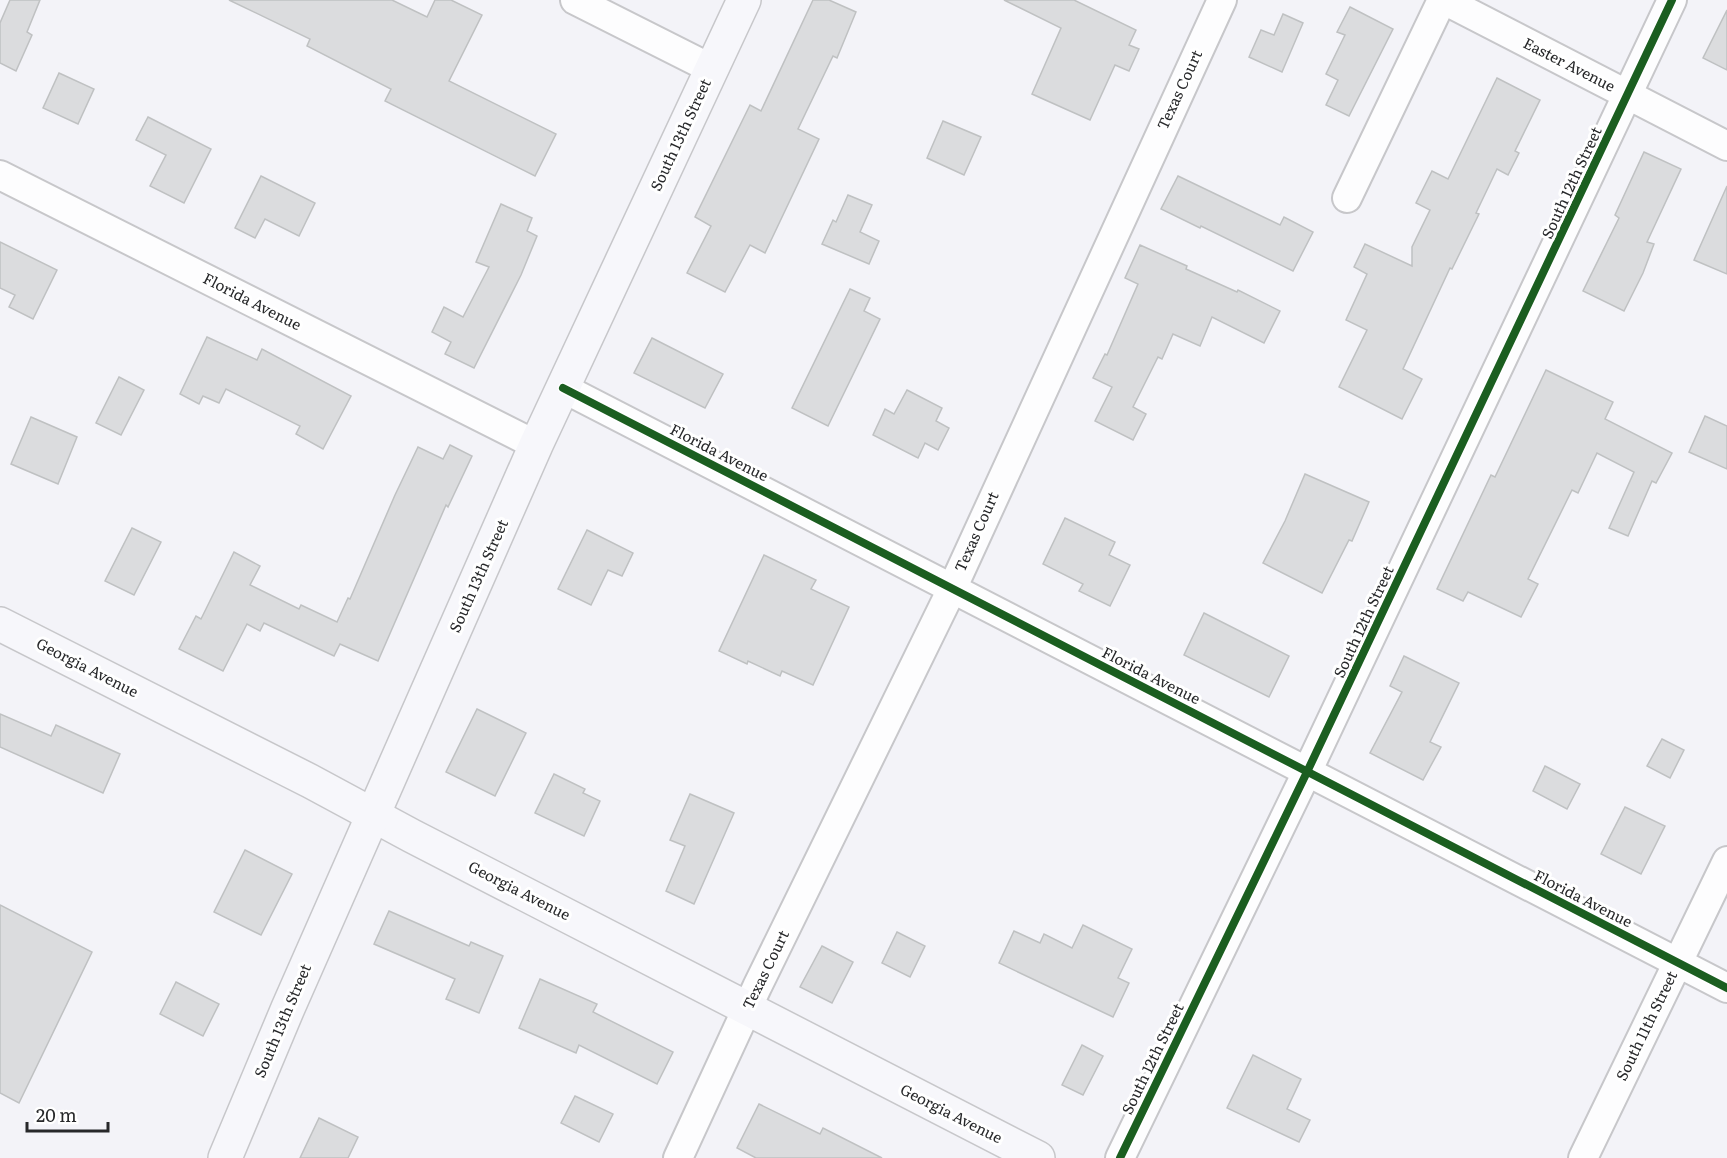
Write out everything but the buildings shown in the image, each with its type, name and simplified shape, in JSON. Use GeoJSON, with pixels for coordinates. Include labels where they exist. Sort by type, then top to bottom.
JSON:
{"type":"FeatureCollection","features":[{"type":"Feature","properties":{"kind":"street"},"geometry":{"type":"LineString","coordinates":[[576,0],[712,69]]}},
{"type":"Feature","properties":{"kind":"street","name":"South 13th Street"},"geometry":{"type":"LineString","coordinates":[[225,1158],[537,445],[744,0]]}},
{"type":"Feature","properties":{"kind":"street","name":"Texas Court"},"geometry":{"type":"LineString","coordinates":[[678,1158],[747,1009],[952,589],[1222,0]]}},
{"type":"Feature","properties":{"kind":"street"},"geometry":{"type":"LineString","coordinates":[[1347,198],[1443,0]]}},
{"type":"Feature","properties":{"kind":"street","name":"Easter Avenue"},"geometry":{"type":"LineString","coordinates":[[1443,0],[1727,146]]}},
{"type":"Feature","properties":{"kind":"street","name":"South 12th Street"},"geometry":{"type":"LineString","coordinates":[[1120,1158],[1307,772],[1671,0]]}},
{"type":"Feature","properties":{"kind":"street","name":"Florida Avenue"},"geometry":{"type":"LineString","coordinates":[[0,175],[537,445]]}},
{"type":"Feature","properties":{"kind":"street","name":"Florida Avenue"},"geometry":{"type":"LineString","coordinates":[[563,388],[1727,988]]}},
{"type":"Feature","properties":{"kind":"street","name":"Georgia Avenue"},"geometry":{"type":"LineString","coordinates":[[0,624],[1038,1158]]}},
{"type":"Feature","properties":{"kind":"street","name":"South 11th Street"},"geometry":{"type":"LineString","coordinates":[[1583,1158],[1727,861]]}},
{"type":"Feature","properties":{"kind":"cycle path"},"geometry":{"type":"LineString","coordinates":[[1120,1158],[1307,772],[1672,0]]}},
{"type":"Feature","properties":{"kind":"cycle path"},"geometry":{"type":"LineString","coordinates":[[563,388],[1727,988]]}}]}
